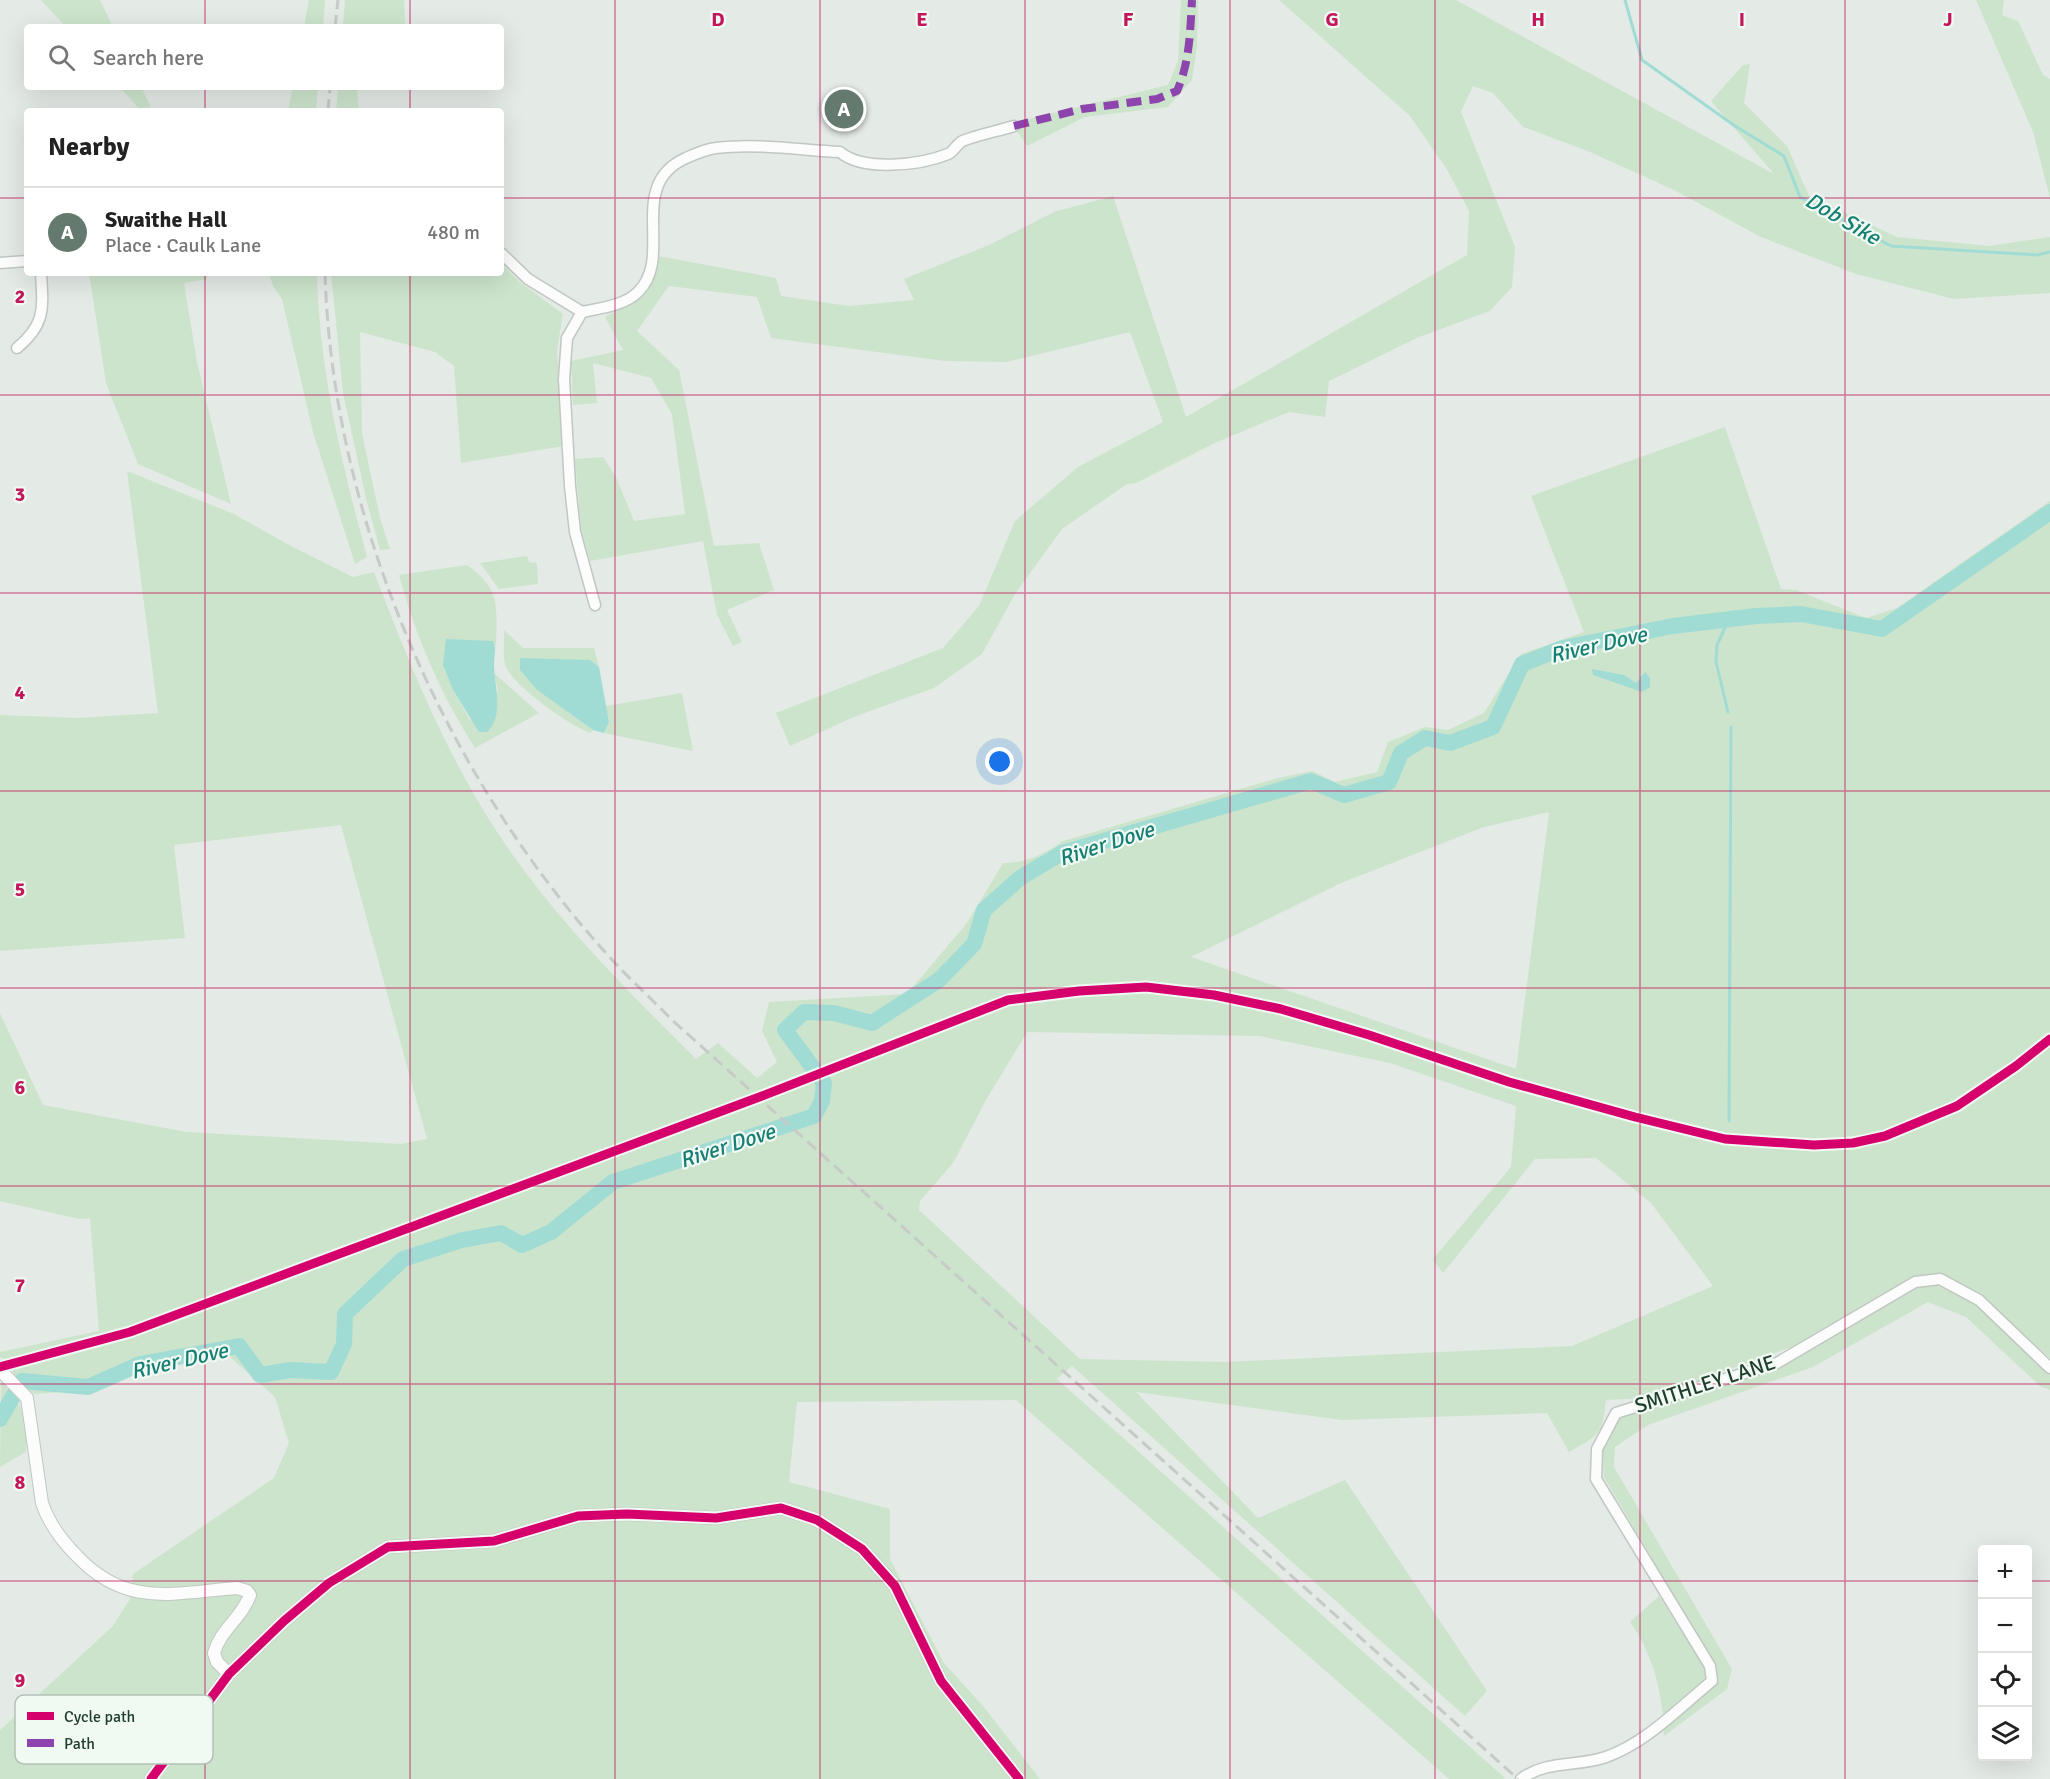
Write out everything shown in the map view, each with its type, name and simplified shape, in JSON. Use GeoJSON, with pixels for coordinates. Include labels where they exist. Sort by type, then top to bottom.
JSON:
{"type":"FeatureCollection","features":[{"type":"Feature","properties":{"kind":"street"},"geometry":{"type":"LineString","coordinates":[[504,256],[528,279],[582,312],[614,305],[636,294],[650,268],[657,183],[672,165],[693,155],[714,148],[737,147],[840,152],[848,159],[868,164],[920,161],[951,153],[961,141],[1014,126]]}},
{"type":"Feature","properties":{"kind":"street"},"geometry":{"type":"LineString","coordinates":[[0,263],[24,261]]}},
{"type":"Feature","properties":{"kind":"street"},"geometry":{"type":"LineString","coordinates":[[17,348],[33,334],[41,317],[41,276]]}},
{"type":"Feature","properties":{"kind":"street"},"geometry":{"type":"LineString","coordinates":[[582,312],[567,338],[564,379],[575,532],[595,605]]}},
{"type":"Feature","properties":{"kind":"street","name":"SMITHLEY LANE"},"geometry":{"type":"LineString","coordinates":[[1521,1779],[1531,1771],[1605,1758],[1634,1744],[1712,1681],[1710,1666],[1596,1479],[1597,1449],[1616,1413],[1777,1363],[1915,1282],[1940,1279],[1979,1300],[2050,1368]]}},
{"type":"Feature","properties":{"kind":"street"},"geometry":{"type":"LineString","coordinates":[[3,1373],[27,1398],[42,1503],[47,1517],[57,1534],[95,1573],[111,1585],[142,1593],[237,1588],[248,1591],[250,1595],[243,1612],[223,1633],[214,1653],[217,1662],[229,1674]]}},
{"type":"Feature","properties":{"kind":"street"},"geometry":{"type":"LineString","coordinates":[[213,1696],[229,1674],[328,1582],[388,1547],[494,1541],[578,1515],[627,1514],[716,1518],[781,1508],[817,1520],[862,1549],[895,1586],[941,1681],[1019,1779]]}},
{"type":"Feature","properties":{"kind":"street"},"geometry":{"type":"LineString","coordinates":[[151,1779],[162,1764]]}},
{"type":"Feature","properties":{"kind":"green space"},"geometry":{"type":"Polygon","coordinates":[[[41,0],[100,0],[112,24],[63,24],[41,0]]]}},
{"type":"Feature","properties":{"kind":"green space"},"geometry":{"type":"Polygon","coordinates":[[[309,0],[325,0],[323,24],[305,24],[309,0]]]}},
{"type":"Feature","properties":{"kind":"green space"},"geometry":{"type":"Polygon","coordinates":[[[345,0],[404,0],[405,24],[343,24],[345,0]]]}},
{"type":"Feature","properties":{"kind":"green space"},"geometry":{"type":"Polygon","coordinates":[[[1181,0],[1198,0],[1197,46],[1192,80],[1168,107],[1085,117],[1027,146],[1012,123],[1168,85],[1178,61],[1181,0]]]}},
{"type":"Feature","properties":{"kind":"green space"},"geometry":{"type":"Polygon","coordinates":[[[1279,0],[1456,0],[1774,174],[1711,101],[1743,65],[1750,64],[1744,103],[1787,146],[1809,196],[1897,237],[1989,246],[2050,237],[2050,293],[1954,299],[1856,274],[1761,237],[1674,190],[1590,152],[1523,127],[1493,93],[1473,86],[1461,112],[1515,247],[1512,287],[1490,311],[1419,337],[1329,381],[1325,417],[1289,412],[1217,442],[1136,483],[1127,484],[1062,529],[1015,594],[982,654],[934,688],[856,716],[790,746],[776,713],[943,648],[979,606],[1015,521],[1078,467],[1163,422],[1130,332],[1007,362],[945,361],[771,338],[757,297],[669,286],[637,331],[679,370],[714,546],[759,543],[774,590],[727,610],[742,642],[733,646],[717,615],[703,541],[590,561],[581,529],[575,459],[603,457],[616,477],[634,521],[685,514],[672,414],[651,378],[593,363],[597,403],[573,405],[571,361],[623,350],[605,317],[626,306],[641,294],[652,279],[658,256],[776,278],[781,296],[849,306],[914,300],[904,279],[989,245],[1054,212],[1113,196],[1186,417],[1467,255],[1469,211],[1446,168],[1410,116],[1279,0]]]}},
{"type":"Feature","properties":{"kind":"green space"},"geometry":{"type":"Polygon","coordinates":[[[1976,0],[2004,0],[2002,15],[2018,21],[2043,75],[2050,79],[2050,198],[2033,132],[1976,0]]]}},
{"type":"Feature","properties":{"kind":"green space"},"geometry":{"type":"Polygon","coordinates":[[[123,90],[142,90],[151,107],[138,108],[123,90]]]}},
{"type":"Feature","properties":{"kind":"green space"},"geometry":{"type":"Polygon","coordinates":[[[292,90],[318,90],[316,108],[289,108],[292,90]]]}},
{"type":"Feature","properties":{"kind":"green space"},"geometry":{"type":"Polygon","coordinates":[[[338,90],[357,90],[359,108],[336,108],[338,90]]]}},
{"type":"Feature","properties":{"kind":"green space"},"geometry":{"type":"Polygon","coordinates":[[[504,267],[520,282],[563,314],[557,350],[564,446],[461,463],[454,366],[435,352],[360,332],[362,433],[380,518],[390,549],[380,550],[343,393],[331,276],[504,276],[504,267]]]}},
{"type":"Feature","properties":{"kind":"green space"},"geometry":{"type":"Polygon","coordinates":[[[89,276],[206,276],[207,279],[184,283],[197,362],[231,504],[138,464],[106,383],[89,276]]]}},
{"type":"Feature","properties":{"kind":"green space"},"geometry":{"type":"Polygon","coordinates":[[[270,276],[317,276],[322,345],[333,416],[367,557],[355,564],[313,432],[282,299],[273,286],[270,276]]]}},
{"type":"Feature","properties":{"kind":"green space"},"geometry":{"type":"Polygon","coordinates":[[[1725,427],[1781,589],[1796,590],[1866,618],[1897,608],[2050,501],[2050,1358],[1977,1296],[1939,1275],[1913,1280],[1797,1345],[1649,1398],[1606,1400],[1603,1420],[1597,1433],[1587,1442],[1569,1452],[1547,1413],[1342,1420],[1136,1392],[1258,1518],[1345,1480],[1487,1691],[1465,1716],[1072,1366],[1057,1379],[1505,1778],[1449,1779],[1016,1400],[797,1402],[789,1482],[890,1509],[890,1559],[944,1663],[984,1707],[1040,1779],[0,1779],[0,1730],[15,1716],[15,1764],[213,1764],[213,1695],[38,1695],[112,1627],[130,1599],[133,1574],[274,1478],[289,1443],[275,1397],[229,1356],[144,1369],[92,1390],[33,1394],[13,1374],[13,1363],[0,1357],[0,1352],[99,1331],[90,1218],[79,1219],[0,1201],[0,1013],[43,1105],[186,1132],[401,1144],[427,1139],[341,825],[174,845],[185,938],[0,951],[0,715],[78,718],[158,713],[127,471],[234,514],[353,577],[374,572],[415,675],[446,742],[481,807],[522,868],[568,926],[696,1059],[718,1043],[757,1078],[777,1062],[762,1031],[769,1002],[907,994],[967,923],[1003,863],[1028,859],[1042,854],[1063,841],[1278,778],[1312,771],[1335,782],[1377,772],[1388,742],[1425,727],[1448,730],[1484,713],[1521,654],[1584,632],[1531,496],[1725,427]],[[1549,812],[1484,827],[1341,883],[1191,957],[1516,1069],[1549,812]],[[1027,1032],[986,1100],[953,1163],[920,1201],[919,1210],[1080,1359],[1225,1362],[1572,1346],[1713,1286],[1651,1203],[1596,1158],[1535,1159],[1443,1273],[1433,1259],[1511,1167],[1516,1106],[1390,1063],[1259,1036],[1027,1032]]]}},
{"type":"Feature","properties":{"kind":"green space"},"geometry":{"type":"Polygon","coordinates":[[[527,556],[529,562],[537,563],[538,584],[499,589],[480,563],[527,556]]]}},
{"type":"Feature","properties":{"kind":"green space"},"geometry":{"type":"Polygon","coordinates":[[[467,565],[486,582],[495,600],[496,647],[493,641],[443,665],[453,690],[470,720],[498,691],[494,673],[539,713],[475,748],[451,707],[431,665],[413,621],[399,575],[467,565]]]}},
{"type":"Feature","properties":{"kind":"green space"},"geometry":{"type":"Polygon","coordinates":[[[504,630],[523,648],[594,648],[599,667],[590,660],[537,690],[593,730],[590,733],[544,704],[511,675],[505,663],[504,630]]]}},
{"type":"Feature","properties":{"kind":"green space"},"geometry":{"type":"Polygon","coordinates":[[[682,693],[693,751],[604,733],[609,722],[606,706],[682,693]]]}},
{"type":"Feature","properties":{"kind":"green space"},"geometry":{"type":"Polygon","coordinates":[[[1939,1284],[1976,1304],[2050,1375],[2050,1390],[2040,1386],[1966,1317],[1928,1302],[1813,1367],[1648,1425],[1615,1447],[1614,1467],[1732,1669],[1727,1689],[1664,1736],[1663,1724],[1715,1681],[1714,1664],[1604,1477],[1602,1450],[1620,1417],[1779,1366],[1916,1287],[1939,1284]]]}},
{"type":"Feature","properties":{"kind":"green space"},"geometry":{"type":"Polygon","coordinates":[[[1,1380],[26,1415],[26,1452],[0,1467],[1,1380]]]}},
{"type":"Feature","properties":{"kind":"green space"},"geometry":{"type":"Polygon","coordinates":[[[1659,1596],[1705,1668],[1705,1679],[1663,1717],[1653,1667],[1630,1622],[1659,1596]]]}},
{"type":"Feature","properties":{"kind":"water"},"geometry":{"type":"Polygon","coordinates":[[[446,639],[493,641],[497,709],[496,718],[487,732],[479,732],[453,690],[443,665],[446,639]]]}},
{"type":"Feature","properties":{"kind":"water"},"geometry":{"type":"Polygon","coordinates":[[[520,658],[590,660],[599,667],[609,722],[604,733],[593,730],[537,690],[520,670],[520,658]]]}},
{"type":"Feature","properties":{"kind":"water"},"geometry":{"type":"Polygon","coordinates":[[[1592,669],[1624,675],[1636,683],[1645,672],[1650,678],[1650,687],[1642,692],[1593,675],[1592,669]]]}},
{"type":"Feature","properties":{"kind":"waterway","name":"Dob Sike"},"geometry":{"type":"LineString","coordinates":[[1625,0],[1642,60],[1735,126],[1784,156],[1800,197],[1891,246],[2037,255],[2050,252]]}},
{"type":"Feature","properties":{"kind":"waterway","name":"River Dove"},"geometry":{"type":"LineString","coordinates":[[0,1419],[22,1381],[88,1387],[140,1364],[239,1346],[260,1375],[291,1370],[331,1372],[344,1344],[345,1314],[403,1259],[462,1240],[501,1233],[522,1245],[551,1232],[613,1182],[814,1116],[822,1101],[824,1083],[785,1030],[804,1012],[834,1013],[872,1023],[939,980],[974,944],[984,910],[1020,878],[1062,853],[1311,781],[1344,795],[1389,782],[1401,753],[1425,738],[1450,743],[1493,727],[1522,664],[1563,648],[1673,626],[1756,616],[1801,614],[1882,629],[2050,512]]}},
{"type":"Feature","properties":{"kind":"waterway"},"geometry":{"type":"LineString","coordinates":[[1728,712],[1716,662],[1717,645],[1729,619]]}},
{"type":"Feature","properties":{"kind":"waterway"},"geometry":{"type":"LineString","coordinates":[[1729,1121],[1731,727]]}},
{"type":"Feature","properties":{"kind":"railway"},"geometry":{"type":"LineString","coordinates":[[335,24],[338,0]]}},
{"type":"Feature","properties":{"kind":"railway"},"geometry":{"type":"LineString","coordinates":[[328,108],[330,90]]}},
{"type":"Feature","properties":{"kind":"railway"},"geometry":{"type":"LineString","coordinates":[[325,276],[332,365],[349,456],[374,547],[407,636],[447,722],[494,804],[547,881],[621,970],[672,1020],[1518,1779]]}},
{"type":"Feature","properties":{"kind":"marked path"},"geometry":{"type":"LineString","coordinates":[[1014,126],[1082,109],[1157,99],[1177,91],[1187,57],[1192,0]]}},
{"type":"Feature","properties":{"kind":"cycle path"},"geometry":{"type":"LineString","coordinates":[[0,1367],[130,1332],[762,1096],[1008,1000],[1079,991],[1146,987],[1214,995],[1281,1009],[1369,1035],[1509,1082],[1635,1117],[1725,1139],[1814,1145],[1853,1143],[1885,1136],[1957,1106],[2016,1066],[2050,1039]]}},
{"type":"Feature","properties":{"kind":"cycle path"},"geometry":{"type":"LineString","coordinates":[[213,1696],[229,1674],[284,1621],[329,1583],[388,1547],[494,1541],[578,1516],[627,1514],[716,1518],[781,1508],[817,1520],[862,1549],[895,1586],[941,1681],[1019,1779]]}},
{"type":"Feature","properties":{"kind":"cycle path"},"geometry":{"type":"LineString","coordinates":[[151,1779],[162,1764]]}},
{"type":"Feature","properties":{"kind":"place","name":"Swaithe Hall"},"geometry":{"type":"Point","coordinates":[844,109]}}]}
